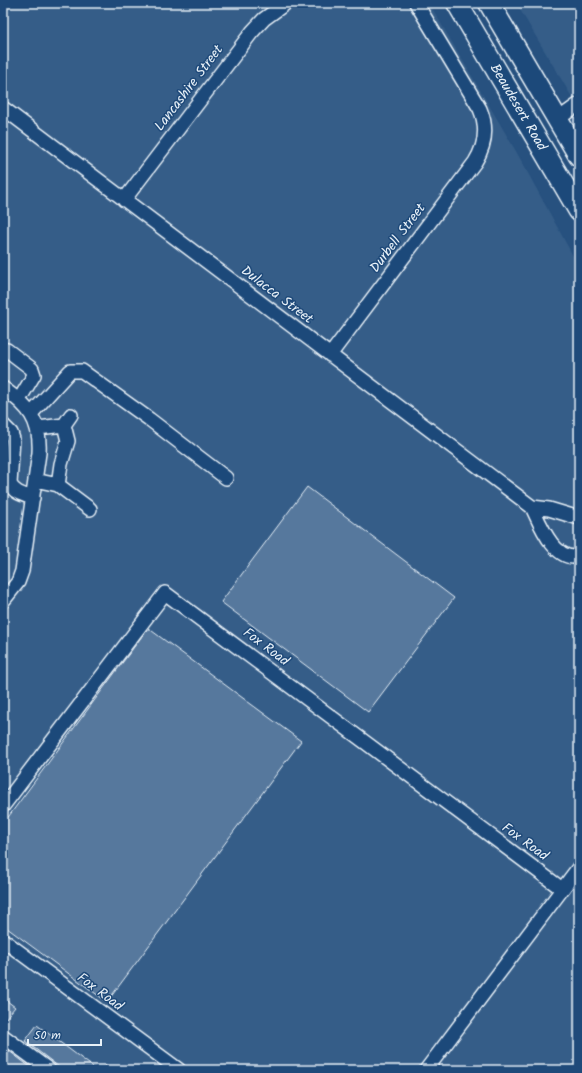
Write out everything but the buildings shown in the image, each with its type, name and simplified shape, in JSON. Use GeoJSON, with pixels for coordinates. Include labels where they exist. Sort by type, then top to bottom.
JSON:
{"type":"FeatureCollection","features":[{"type":"Feature","properties":{"kind":"highway","name":"Beaudesert Road"},"geometry":{"type":"LineString","coordinates":[[457,3],[579,211]]}},
{"type":"Feature","properties":{"kind":"highway","name":"Beaudesert Road"},"geometry":{"type":"LineString","coordinates":[[489,3],[579,156]]}},
{"type":"Feature","properties":{"kind":"street","name":"Lancashire Street"},"geometry":{"type":"LineString","coordinates":[[124,200],[252,32],[264,19],[286,3]]}},
{"type":"Feature","properties":{"kind":"street","name":"Durbell Street"},"geometry":{"type":"LineString","coordinates":[[330,354],[475,162],[482,150],[484,120],[480,109],[416,3]]}},
{"type":"Feature","properties":{"kind":"street"},"geometry":{"type":"LineString","coordinates":[[558,119],[579,104]]}},
{"type":"Feature","properties":{"kind":"street","name":"Dulacca Street"},"geometry":{"type":"LineString","coordinates":[[3,108],[532,507],[553,546],[569,557],[579,556]]}},
{"type":"Feature","properties":{"kind":"street"},"geometry":{"type":"LineString","coordinates":[[3,349],[7,350],[34,372],[34,375],[19,400]]}},
{"type":"Feature","properties":{"kind":"street"},"geometry":{"type":"LineString","coordinates":[[31,414],[70,371],[82,371],[149,419],[226,478]]}},
{"type":"Feature","properties":{"kind":"street"},"geometry":{"type":"LineString","coordinates":[[3,388],[19,400],[31,414],[38,428],[40,441],[22,571],[18,582],[3,601]]}},
{"type":"Feature","properties":{"kind":"street"},"geometry":{"type":"LineString","coordinates":[[38,428],[68,420],[68,440],[61,464],[58,485]]}},
{"type":"Feature","properties":{"kind":"street"},"geometry":{"type":"LineString","coordinates":[[3,425],[11,433],[13,439],[10,484],[16,492],[33,498]]}},
{"type":"Feature","properties":{"kind":"street"},"geometry":{"type":"LineString","coordinates":[[35,480],[58,485],[90,509]]}},
{"type":"Feature","properties":{"kind":"street","name":"Dulacca Street"},"geometry":{"type":"LineString","coordinates":[[532,507],[549,509],[579,518]]}},
{"type":"Feature","properties":{"kind":"street","name":"Fox Road"},"geometry":{"type":"LineString","coordinates":[[3,806],[166,593],[562,889]]}},
{"type":"Feature","properties":{"kind":"street"},"geometry":{"type":"LineString","coordinates":[[426,1070],[579,866]]}},
{"type":"Feature","properties":{"kind":"street","name":"Fox Road"},"geometry":{"type":"LineString","coordinates":[[3,940],[179,1070]]}},
{"type":"Feature","properties":{"kind":"street"},"geometry":{"type":"LineString","coordinates":[[3,1036],[49,1070]]}},
{"type":"Feature","properties":{"kind":"shaded area"},"geometry":{"type":"Polygon","coordinates":[[[3,3],[429,3],[517,153],[579,267],[579,1070],[3,1070],[3,3]]]}},
{"type":"Feature","properties":{"kind":"shaded area"},"geometry":{"type":"Polygon","coordinates":[[[516,3],[579,3],[579,109],[516,3]]]}}]}
